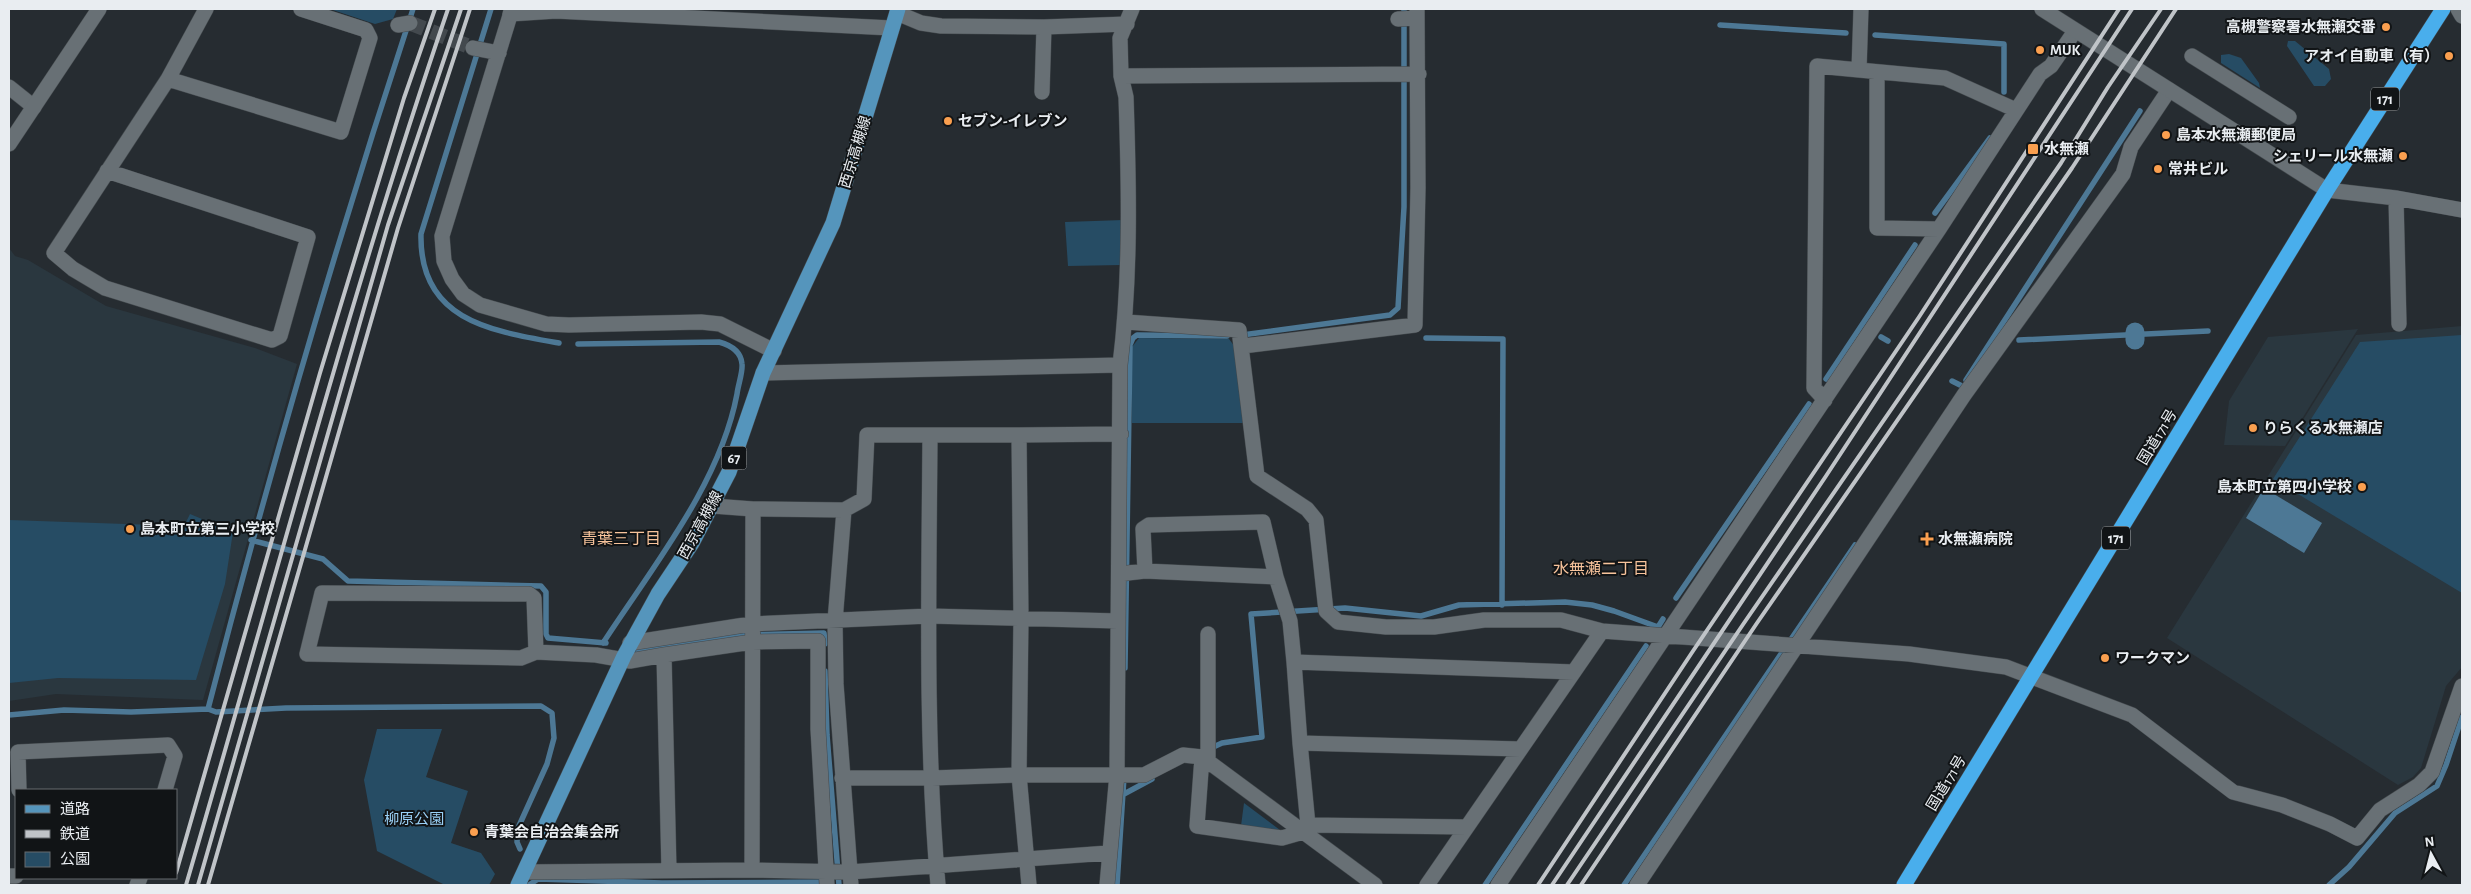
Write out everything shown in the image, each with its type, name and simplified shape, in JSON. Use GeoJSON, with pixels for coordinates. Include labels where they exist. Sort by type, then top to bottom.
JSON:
{"type":"FeatureCollection","features":[{"type":"Feature","properties":{"kind":"highway","name":"国道171号"},"geometry":{"type":"LineString","coordinates":[[1904,885],[2327,190],[2443,9]]}},
{"type":"Feature","properties":{"kind":"main road","name":"西京高槻線"},"geometry":{"type":"LineString","coordinates":[[521,879],[630,643],[713,506],[743,436],[764,373],[833,223],[897,11]]}},
{"type":"Feature","properties":{"kind":"street"},"geometry":{"type":"LineString","coordinates":[[9,144],[99,9]]}},
{"type":"Feature","properties":{"kind":"street"},"geometry":{"type":"LineString","coordinates":[[107,171],[308,237],[280,336],[272,340],[104,288],[72,269],[54,253],[107,171],[168,79],[206,9]]}},
{"type":"Feature","properties":{"kind":"street"},"geometry":{"type":"LineString","coordinates":[[168,79],[341,132],[370,38],[366,30],[301,9]]}},
{"type":"Feature","properties":{"kind":"street"},"geometry":{"type":"LineString","coordinates":[[1107,885],[1108,853],[1118,774],[1120,365],[1126,322],[1130,224],[1126,97],[1120,76],[1120,38],[1132,9]]}},
{"type":"Feature","properties":{"kind":"street"},"geometry":{"type":"LineString","coordinates":[[1859,70],[1861,9]]}},
{"type":"Feature","properties":{"kind":"street"},"geometry":{"type":"LineString","coordinates":[[2042,9],[2327,190],[2396,198],[2462,210]]}},
{"type":"Feature","properties":{"kind":"street"},"geometry":{"type":"LineString","coordinates":[[2458,9],[2462,16]]}},
{"type":"Feature","properties":{"kind":"street"},"geometry":{"type":"LineString","coordinates":[[774,351],[720,324],[701,322],[546,324],[480,305],[463,294],[452,279],[444,262],[442,236],[511,12],[556,11],[891,28]]}},
{"type":"Feature","properties":{"kind":"street"},"geometry":{"type":"LineString","coordinates":[[897,11],[921,23],[941,26],[1044,27],[1127,24]]}},
{"type":"Feature","properties":{"kind":"street"},"geometry":{"type":"LineString","coordinates":[[1126,322],[1241,340],[1415,325],[1418,74],[1416,15],[1398,19]]}},
{"type":"Feature","properties":{"kind":"street"},"geometry":{"type":"LineString","coordinates":[[1042,92],[1044,27]]}},
{"type":"Feature","properties":{"kind":"street"},"geometry":{"type":"LineString","coordinates":[[1498,885],[1825,400],[2040,74],[2051,66],[2075,31]]}},
{"type":"Feature","properties":{"kind":"street"},"geometry":{"type":"LineString","coordinates":[[473,48],[499,53]]}},
{"type":"Feature","properties":{"kind":"street"},"geometry":{"type":"LineString","coordinates":[[2192,56],[2290,117]]}},
{"type":"Feature","properties":{"kind":"street"},"geometry":{"type":"LineString","coordinates":[[1825,400],[1814,388],[1817,66],[1945,78],[2016,110]]}},
{"type":"Feature","properties":{"kind":"street"},"geometry":{"type":"LineString","coordinates":[[1877,73],[1878,228],[1939,229]]}},
{"type":"Feature","properties":{"kind":"street"},"geometry":{"type":"LineString","coordinates":[[1120,76],[1418,74]]}},
{"type":"Feature","properties":{"kind":"street"},"geometry":{"type":"LineString","coordinates":[[9,87],[34,107]]}},
{"type":"Feature","properties":{"kind":"street"},"geometry":{"type":"LineString","coordinates":[[1637,885],[1794,646],[1964,395],[2123,174],[2131,148],[2169,90]]}},
{"type":"Feature","properties":{"kind":"street"},"geometry":{"type":"LineString","coordinates":[[2396,198],[2400,324]]}},
{"type":"Feature","properties":{"kind":"street"},"geometry":{"type":"LineString","coordinates":[[1241,340],[1257,476],[1307,509],[1316,520],[1325,606],[1338,622],[1386,627],[1434,627],[1484,620],[1561,620],[1602,630],[1909,654],[2006,667],[2132,715],[2234,792],[2282,805],[2330,824],[2357,838],[2380,810],[2419,785],[2432,772],[2462,686]]}},
{"type":"Feature","properties":{"kind":"street"},"geometry":{"type":"LineString","coordinates":[[764,373],[1120,365]]}},
{"type":"Feature","properties":{"kind":"street"},"geometry":{"type":"LineString","coordinates":[[713,506],[753,509],[844,510],[864,499],[867,435],[1121,434]]}},
{"type":"Feature","properties":{"kind":"street"},"geometry":{"type":"LineString","coordinates":[[930,435],[929,616],[932,778],[938,885]]}},
{"type":"Feature","properties":{"kind":"street"},"geometry":{"type":"LineString","coordinates":[[1019,435],[1021,618],[1019,774],[1029,885]]}},
{"type":"Feature","properties":{"kind":"street"},"geometry":{"type":"LineString","coordinates":[[752,870],[753,509]]}},
{"type":"Feature","properties":{"kind":"street"},"geometry":{"type":"LineString","coordinates":[[837,877],[842,778],[835,621],[844,510]]}},
{"type":"Feature","properties":{"kind":"street"},"geometry":{"type":"LineString","coordinates":[[1145,571],[1143,529],[1149,525],[1264,522],[1276,577],[1287,612],[1294,662],[1306,829]]}},
{"type":"Feature","properties":{"kind":"street"},"geometry":{"type":"LineString","coordinates":[[1119,574],[1145,571],[1276,577]]}},
{"type":"Feature","properties":{"kind":"street"},"geometry":{"type":"LineString","coordinates":[[536,652],[534,598],[529,594],[322,593],[307,654],[521,658],[536,652],[596,655],[630,661],[664,655],[752,633],[818,641],[818,729],[837,877]]}},
{"type":"Feature","properties":{"kind":"street"},"geometry":{"type":"LineString","coordinates":[[630,643],[752,633],[835,621],[929,616],[1118,621]]}},
{"type":"Feature","properties":{"kind":"street"},"geometry":{"type":"LineString","coordinates":[[1427,885],[1602,630]]}},
{"type":"Feature","properties":{"kind":"street"},"geometry":{"type":"LineString","coordinates":[[1208,634],[1208,742],[1201,757],[1197,826],[1282,838],[1306,829],[1467,827]]}},
{"type":"Feature","properties":{"kind":"street"},"geometry":{"type":"LineString","coordinates":[[664,655],[669,871]]}},
{"type":"Feature","properties":{"kind":"street"},"geometry":{"type":"LineString","coordinates":[[1294,662],[1574,672]]}},
{"type":"Feature","properties":{"kind":"street"},"geometry":{"type":"LineString","coordinates":[[1300,743],[1520,749]]}},
{"type":"Feature","properties":{"kind":"street"},"geometry":{"type":"LineString","coordinates":[[19,789],[18,752],[168,745],[175,756],[165,789]]}},
{"type":"Feature","properties":{"kind":"street"},"geometry":{"type":"LineString","coordinates":[[842,778],[932,778],[1019,774],[1144,775],[1183,755],[1201,757],[1306,829],[1375,885]]}},
{"type":"Feature","properties":{"kind":"street"},"geometry":{"type":"LineString","coordinates":[[521,879],[669,871],[752,870],[837,877],[1026,858],[1108,853]]}},
{"type":"Feature","properties":{"kind":"shaded area","name":"島本町立第三小学校"},"geometry":{"type":"Polygon","coordinates":[[[9,248],[15,256],[28,260],[106,306],[255,348],[297,364],[203,700],[56,694],[9,701],[9,248]]]}},
{"type":"Feature","properties":{"kind":"shaded area","name":"島本町立第四小学校"},"geometry":{"type":"Polygon","coordinates":[[[2462,326],[2462,667],[2446,686],[2421,768],[2413,777],[2398,785],[2167,638],[2356,335],[2462,326]]]}},
{"type":"Feature","properties":{"kind":"shaded area"},"geometry":{"type":"Polygon","coordinates":[[[2358,329],[2285,446],[2224,445],[2229,401],[2268,337],[2358,329]]]}},
{"type":"Feature","properties":{"kind":"shaded area"},"geometry":{"type":"Polygon","coordinates":[[[2264,488],[2322,523],[2304,553],[2246,518],[2264,488]]]}},
{"type":"Feature","properties":{"kind":"green space"},"geometry":{"type":"Polygon","coordinates":[[[330,9],[397,9],[393,19],[375,24],[330,9]]]}},
{"type":"Feature","properties":{"kind":"green space"},"geometry":{"type":"Polygon","coordinates":[[[2288,41],[2295,41],[2329,69],[2331,79],[2325,86],[2314,86],[2287,46],[2288,41]]]}},
{"type":"Feature","properties":{"kind":"green space"},"geometry":{"type":"Polygon","coordinates":[[[2229,54],[2241,58],[2259,83],[2260,88],[2221,63],[2221,55],[2229,54]]]}},
{"type":"Feature","properties":{"kind":"green space"},"geometry":{"type":"Polygon","coordinates":[[[1123,220],[1121,265],[1068,266],[1065,222],[1123,220]]]}},
{"type":"Feature","properties":{"kind":"green space"},"geometry":{"type":"Polygon","coordinates":[[[2462,335],[2462,593],[2273,479],[2360,342],[2462,335]]]}},
{"type":"Feature","properties":{"kind":"green space"},"geometry":{"type":"Polygon","coordinates":[[[1139,338],[1229,339],[1238,351],[1245,423],[1132,423],[1132,347],[1139,338]]]}},
{"type":"Feature","properties":{"kind":"green space"},"geometry":{"type":"Polygon","coordinates":[[[190,514],[233,532],[225,584],[196,680],[58,678],[9,683],[9,520],[184,526],[190,514]]]}},
{"type":"Feature","properties":{"kind":"green space","name":"柳原公園"},"geometry":{"type":"Polygon","coordinates":[[[377,729],[442,729],[426,777],[468,791],[451,843],[481,853],[495,874],[489,885],[445,885],[377,851],[364,780],[377,729]]]}},
{"type":"Feature","properties":{"kind":"green space"},"geometry":{"type":"Polygon","coordinates":[[[1244,803],[1284,833],[1241,826],[1244,803]]]}},
{"type":"Feature","properties":{"kind":"waterway"},"geometry":{"type":"LineString","coordinates":[[208,709],[305,357],[357,183],[413,9]]}},
{"type":"Feature","properties":{"kind":"waterway"},"geometry":{"type":"LineString","coordinates":[[491,9],[421,234],[424,263],[432,286],[446,303],[463,316],[484,326],[508,333],[559,343]]}},
{"type":"Feature","properties":{"kind":"waterway"},"geometry":{"type":"LineString","coordinates":[[1242,335],[1390,315],[1398,308],[1404,207],[1404,9]]}},
{"type":"Feature","properties":{"kind":"waterway"},"geometry":{"type":"LineString","coordinates":[[1720,25],[1846,33]]}},
{"type":"Feature","properties":{"kind":"waterway"},"geometry":{"type":"LineString","coordinates":[[1875,35],[2004,44],[2004,92]]}},
{"type":"Feature","properties":{"kind":"waterway"},"geometry":{"type":"LineString","coordinates":[[1966,380],[2140,111]]}},
{"type":"Feature","properties":{"kind":"waterway"},"geometry":{"type":"LineString","coordinates":[[1935,213],[1990,138]]}},
{"type":"Feature","properties":{"kind":"waterway"},"geometry":{"type":"LineString","coordinates":[[1826,379],[1915,245]]}},
{"type":"Feature","properties":{"kind":"waterway"},"geometry":{"type":"LineString","coordinates":[[2019,340],[2208,331]]}},
{"type":"Feature","properties":{"kind":"waterway"},"geometry":{"type":"LineString","coordinates":[[2135,332],[2135,340]]}},
{"type":"Feature","properties":{"kind":"waterway"},"geometry":{"type":"LineString","coordinates":[[1125,668],[1130,345],[1133,338],[1137,335],[1227,336]]}},
{"type":"Feature","properties":{"kind":"waterway"},"geometry":{"type":"LineString","coordinates":[[1881,337],[1888,341]]}},
{"type":"Feature","properties":{"kind":"waterway"},"geometry":{"type":"LineString","coordinates":[[1426,338],[1503,339],[1502,605]]}},
{"type":"Feature","properties":{"kind":"waterway"},"geometry":{"type":"LineString","coordinates":[[578,344],[719,342],[734,349],[740,356],[742,364],[737,394],[716,460],[700,492],[663,554],[603,643]]}},
{"type":"Feature","properties":{"kind":"waterway"},"geometry":{"type":"LineString","coordinates":[[1952,381],[1962,386]]}},
{"type":"Feature","properties":{"kind":"waterway"},"geometry":{"type":"LineString","coordinates":[[1676,598],[1809,404]]}},
{"type":"Feature","properties":{"kind":"waterway"},"geometry":{"type":"LineString","coordinates":[[251,540],[323,559],[348,581],[541,586],[546,592],[546,634],[548,638],[606,643]]}},
{"type":"Feature","properties":{"kind":"waterway"},"geometry":{"type":"LineString","coordinates":[[1624,885],[1855,545]]}},
{"type":"Feature","properties":{"kind":"waterway"},"geometry":{"type":"LineString","coordinates":[[1209,749],[1222,743],[1262,737],[1251,614],[1345,608],[1421,616],[1459,605],[1565,602],[1592,605],[1658,627],[1663,619]]}},
{"type":"Feature","properties":{"kind":"waterway"},"geometry":{"type":"LineString","coordinates":[[634,651],[745,635],[824,633],[825,644]]}},
{"type":"Feature","properties":{"kind":"waterway"},"geometry":{"type":"LineString","coordinates":[[1485,885],[1646,646]]}},
{"type":"Feature","properties":{"kind":"waterway"},"geometry":{"type":"LineString","coordinates":[[825,671],[827,735],[839,885]]}},
{"type":"Feature","properties":{"kind":"waterway"},"geometry":{"type":"LineString","coordinates":[[9,715],[64,710],[131,712],[208,709],[216,712],[286,708],[541,706],[552,713],[554,738],[547,764],[518,828],[517,842],[520,849]]}},
{"type":"Feature","properties":{"kind":"waterway"},"geometry":{"type":"LineString","coordinates":[[2329,885],[2349,867],[2395,813],[2437,786],[2462,717]]}},
{"type":"Feature","properties":{"kind":"waterway"},"geometry":{"type":"LineString","coordinates":[[1117,885],[1124,777]]}},
{"type":"Feature","properties":{"kind":"waterway"},"geometry":{"type":"LineString","coordinates":[[1124,794],[1152,779]]}},
{"type":"Feature","properties":{"kind":"waterway"},"geometry":{"type":"LineString","coordinates":[[529,885],[538,879],[662,883],[827,882]]}},
{"type":"Feature","properties":{"kind":"tunnel"},"geometry":{"type":"LineString","coordinates":[[410,23],[473,48]]}},
{"type":"Feature","properties":{"kind":"railway"},"geometry":{"type":"LineString","coordinates":[[178,866],[320,373],[404,98],[435,9]]}},
{"type":"Feature","properties":{"kind":"railway"},"geometry":{"type":"LineString","coordinates":[[186,885],[344,336],[377,226],[448,9]]}},
{"type":"Feature","properties":{"kind":"railway"},"geometry":{"type":"LineString","coordinates":[[198,885],[388,225],[461,9]]}},
{"type":"Feature","properties":{"kind":"railway"},"geometry":{"type":"LineString","coordinates":[[208,885],[398,228],[470,9]]}},
{"type":"Feature","properties":{"kind":"railway"},"geometry":{"type":"LineString","coordinates":[[1538,885],[1693,651],[1919,317],[2119,9]]}},
{"type":"Feature","properties":{"kind":"railway"},"geometry":{"type":"LineString","coordinates":[[1552,885],[1826,476],[2132,9]]}},
{"type":"Feature","properties":{"kind":"railway"},"geometry":{"type":"LineString","coordinates":[[1567,885],[1744,623],[2061,163],[2108,87],[2161,9]]}},
{"type":"Feature","properties":{"kind":"railway"},"geometry":{"type":"LineString","coordinates":[[1581,885],[1757,623],[2072,168],[2176,9]]}},
{"type":"Feature","properties":{"kind":"place","name":"高槻警察署水無瀬交番"},"geometry":{"type":"Point","coordinates":[2386,27]}},
{"type":"Feature","properties":{"kind":"place","name":"MUK"},"geometry":{"type":"Point","coordinates":[2040,50]}},
{"type":"Feature","properties":{"kind":"place","name":"アオイ自動車（有）"},"geometry":{"type":"Point","coordinates":[2449,56]}},
{"type":"Feature","properties":{"kind":"place","name":"セブン-イレブン"},"geometry":{"type":"Point","coordinates":[948,121]}},
{"type":"Feature","properties":{"kind":"place","name":"島本水無瀬郵便局"},"geometry":{"type":"Point","coordinates":[2166,135]}},
{"type":"Feature","properties":{"kind":"place","name":"水無瀬"},"geometry":{"type":"Point","coordinates":[2033,149]}},
{"type":"Feature","properties":{"kind":"place","name":"シェリール水無瀬"},"geometry":{"type":"Point","coordinates":[2403,156]}},
{"type":"Feature","properties":{"kind":"place","name":"常井ビル"},"geometry":{"type":"Point","coordinates":[2158,169]}},
{"type":"Feature","properties":{"kind":"place","name":"りらくる水無瀬店"},"geometry":{"type":"Point","coordinates":[2253,428]}},
{"type":"Feature","properties":{"kind":"place","name":"島本町立第四小学校"},"geometry":{"type":"Point","coordinates":[2362,487]}},
{"type":"Feature","properties":{"kind":"place","name":"島本町立第三小学校"},"geometry":{"type":"Point","coordinates":[130,529]}},
{"type":"Feature","properties":{"kind":"place","name":"水無瀬病院"},"geometry":{"type":"Point","coordinates":[1927,539]}},
{"type":"Feature","properties":{"kind":"place","name":"ワークマン"},"geometry":{"type":"Point","coordinates":[2105,658]}},
{"type":"Feature","properties":{"kind":"place","name":"青葉会自治会集会所"},"geometry":{"type":"Point","coordinates":[474,832]}},
{"type":"Feature","properties":{"kind":"district","name":"青葉三丁目"},"geometry":{"type":"Point","coordinates":[621,538]}},
{"type":"Feature","properties":{"kind":"district","name":"水無瀬二丁目"},"geometry":{"type":"Point","coordinates":[1601,568]}}]}
